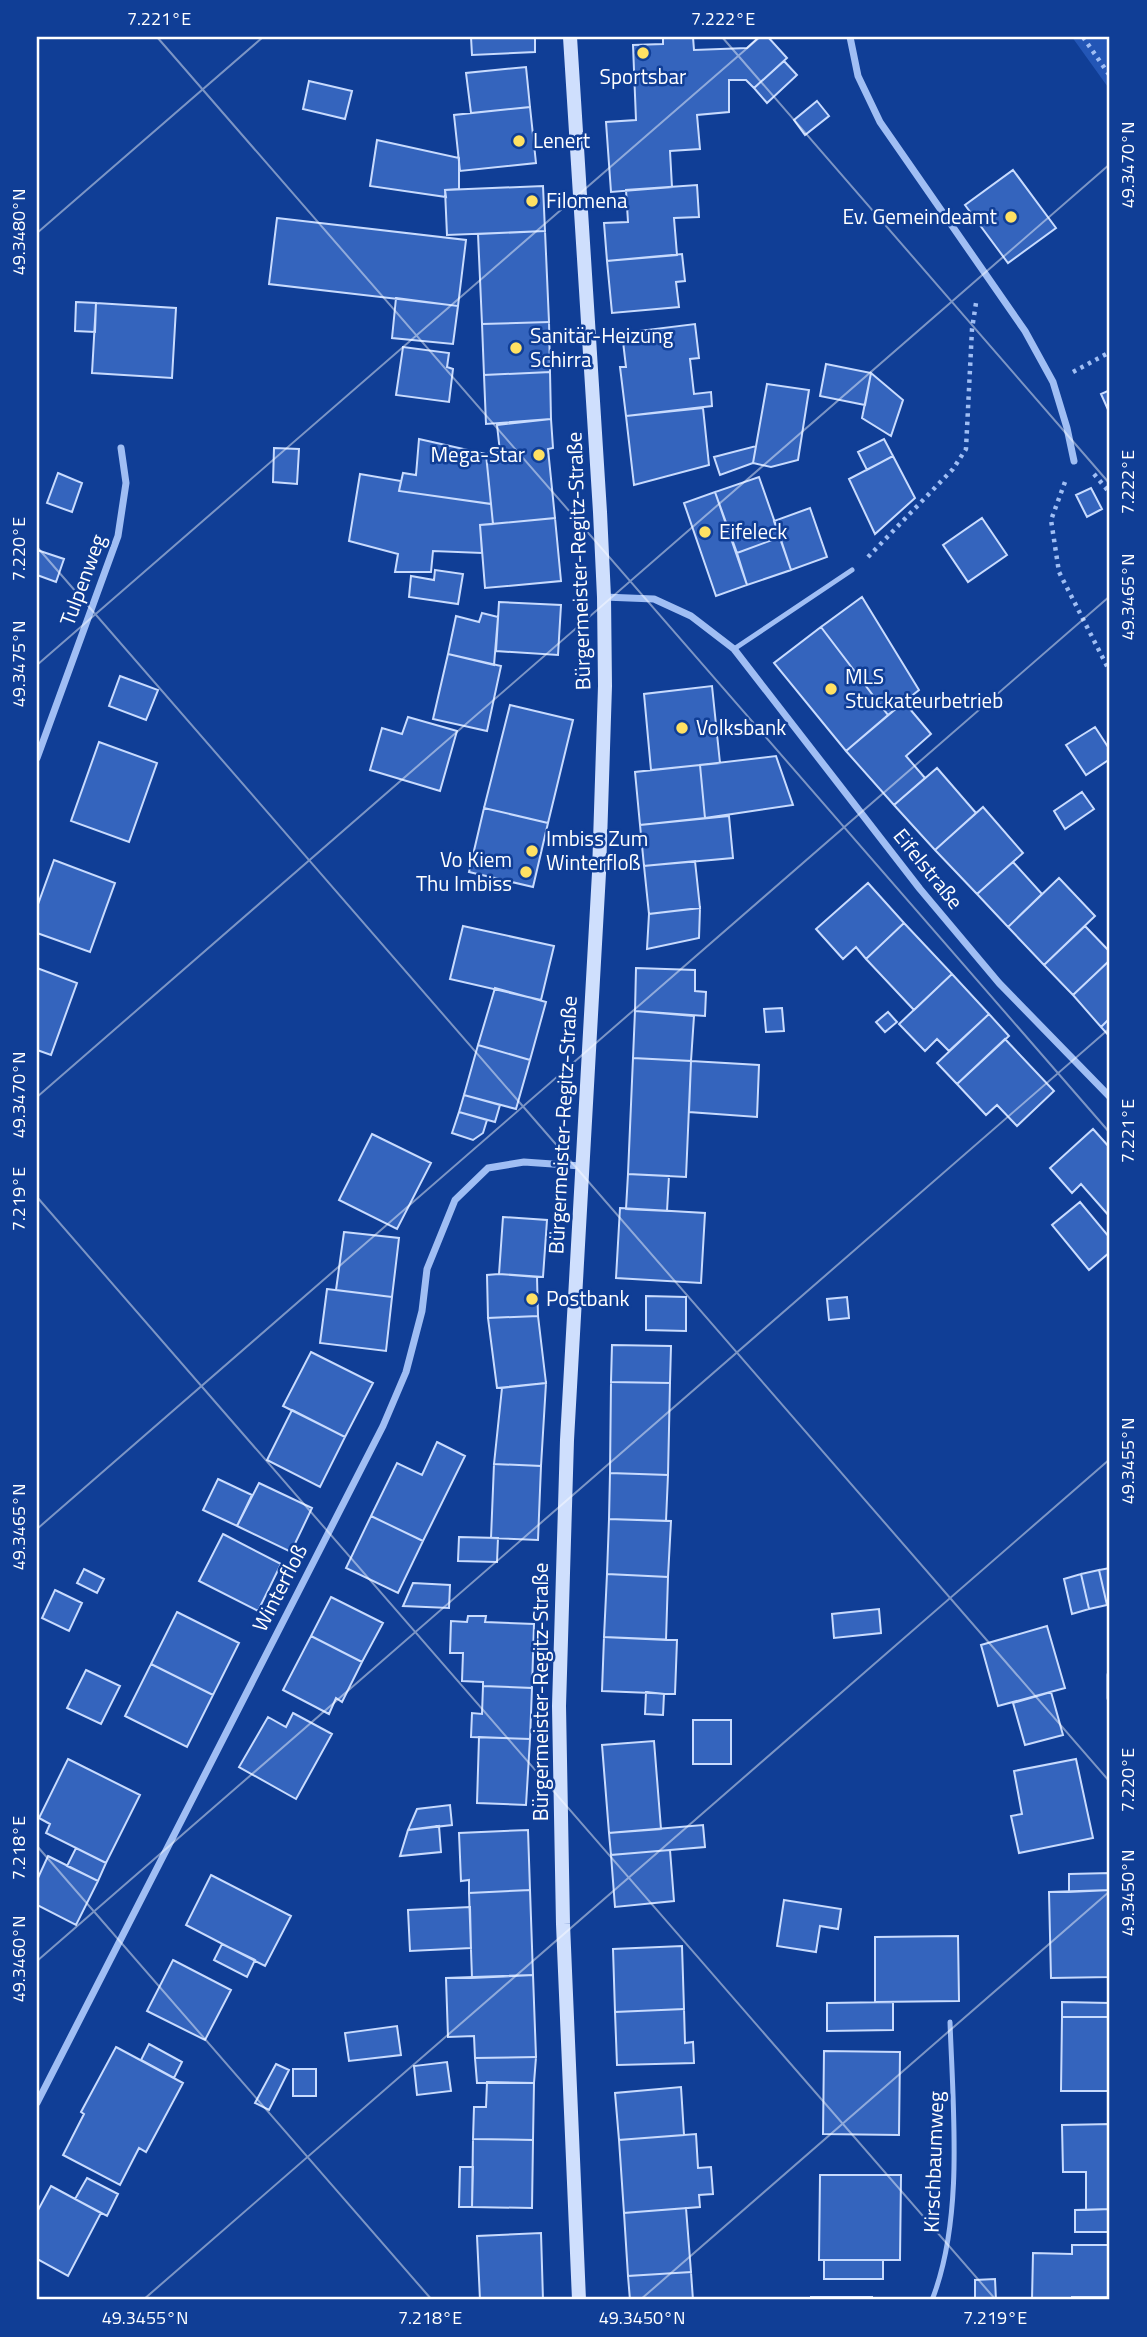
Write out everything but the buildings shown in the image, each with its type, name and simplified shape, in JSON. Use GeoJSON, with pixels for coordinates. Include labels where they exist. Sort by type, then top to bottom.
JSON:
{"type":"FeatureCollection","features":[{"type":"Feature","properties":{"kind":"street","name":"Bürgermeister-Regitz-Straße"},"geometry":{"type":"LineString","coordinates":[[570,37],[604,597],[604,752],[567,1440],[559,1706],[563,1924],[579,2300]]}},
{"type":"Feature","properties":{"kind":"street"},"geometry":{"type":"LineString","coordinates":[[850,37],[858,76],[880,122],[1025,331],[1054,382],[1068,428],[1074,461]]}},
{"type":"Feature","properties":{"kind":"street","name":"Tulpenweg"},"geometry":{"type":"LineString","coordinates":[[37,758],[118,536],[126,483],[121,448]]}},
{"type":"Feature","properties":{"kind":"street","name":"Eifelstraße"},"geometry":{"type":"LineString","coordinates":[[604,597],[654,599],[691,616],[734,649],[928,900],[999,983],[1110,1097]]}},
{"type":"Feature","properties":{"kind":"street","name":"Winterfloß"},"geometry":{"type":"LineString","coordinates":[[37,2103],[383,1426],[405,1371],[419,1323],[427,1269],[455,1200],[488,1168],[524,1162],[581,1166]]}},
{"type":"Feature","properties":{"kind":"street"},"geometry":{"type":"LineString","coordinates":[[1110,1675],[1110,1698]]}},
{"type":"Feature","properties":{"kind":"lane"},"geometry":{"type":"LineString","coordinates":[[734,649],[852,570]]}},
{"type":"Feature","properties":{"kind":"lane","name":"Kirschbaumweg"},"geometry":{"type":"LineString","coordinates":[[932,2300],[947,2252],[951,2198],[953,2125],[950,2022]]}},
{"type":"Feature","properties":{"kind":"path"},"geometry":{"type":"LineString","coordinates":[[1083,37],[1110,76]]}},
{"type":"Feature","properties":{"kind":"path"},"geometry":{"type":"LineString","coordinates":[[852,570],[870,556],[953,469],[965,449],[976,302],[993,284]]}},
{"type":"Feature","properties":{"kind":"path"},"geometry":{"type":"LineString","coordinates":[[1054,382],[1110,352]]}},
{"type":"Feature","properties":{"kind":"path"},"geometry":{"type":"LineString","coordinates":[[1074,461],[1051,520],[1059,572],[1110,672]]}},
{"type":"Feature","properties":{"kind":"shaded area"},"geometry":{"type":"Polygon","coordinates":[[[1072,37],[1110,37],[1110,90],[1072,37]]]}},
{"type":"Feature","properties":{"kind":"place","name":"Sportsbar"},"geometry":{"type":"Point","coordinates":[643,53]}},
{"type":"Feature","properties":{"kind":"place","name":"Lenert"},"geometry":{"type":"Point","coordinates":[519,141]}},
{"type":"Feature","properties":{"kind":"place","name":"Filomena"},"geometry":{"type":"Point","coordinates":[532,201]}},
{"type":"Feature","properties":{"kind":"place","name":"Ev. Gemeindeamt"},"geometry":{"type":"Point","coordinates":[1011,217]}},
{"type":"Feature","properties":{"kind":"place","name":"Sanitär-Heizung Schirra"},"geometry":{"type":"Point","coordinates":[516,348]}},
{"type":"Feature","properties":{"kind":"place","name":"Mega-Star"},"geometry":{"type":"Point","coordinates":[539,455]}},
{"type":"Feature","properties":{"kind":"place","name":"Eifeleck"},"geometry":{"type":"Point","coordinates":[705,532]}},
{"type":"Feature","properties":{"kind":"place","name":"MLS Stuckateurbetrieb"},"geometry":{"type":"Point","coordinates":[831,689]}},
{"type":"Feature","properties":{"kind":"place","name":"Volksbank"},"geometry":{"type":"Point","coordinates":[682,728]}},
{"type":"Feature","properties":{"kind":"place","name":"Imbiss Zum Winterfloß"},"geometry":{"type":"Point","coordinates":[532,851]}},
{"type":"Feature","properties":{"kind":"place","name":"Vo Kiem Thu Imbiss"},"geometry":{"type":"Point","coordinates":[526,872]}},
{"type":"Feature","properties":{"kind":"place","name":"Postbank"},"geometry":{"type":"Point","coordinates":[532,1299]}}]}
